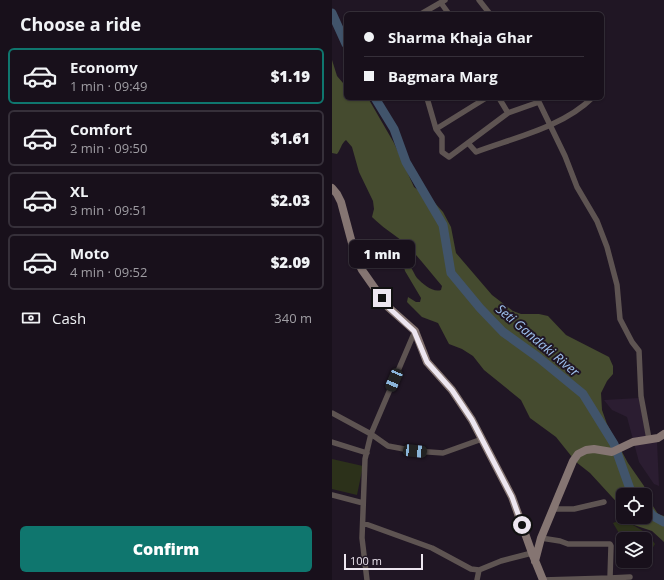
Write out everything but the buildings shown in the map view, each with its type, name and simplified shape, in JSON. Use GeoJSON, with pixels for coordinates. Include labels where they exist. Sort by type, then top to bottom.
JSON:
{"type":"FeatureCollection","features":[{"type":"Feature","properties":{"kind":"main road"},"geometry":{"type":"LineString","coordinates":[[332,188],[341,202],[356,258],[362,270],[388,307],[414,331],[427,362],[452,390],[472,420],[512,497],[533,557],[543,580]]}},
{"type":"Feature","properties":{"kind":"main road"},"geometry":{"type":"LineString","coordinates":[[533,557],[573,461],[578,454],[586,450],[594,449],[612,452],[633,442],[658,438],[664,434]]}},
{"type":"Feature","properties":{"kind":"street"},"geometry":{"type":"LineString","coordinates":[[479,0],[488,12]]}},
{"type":"Feature","properties":{"kind":"street"},"geometry":{"type":"LineString","coordinates":[[424,12],[443,1],[448,12]]}},
{"type":"Feature","properties":{"kind":"street"},"geometry":{"type":"LineString","coordinates":[[428,100],[436,129],[442,137],[442,152],[449,157],[508,113],[538,100],[565,156],[577,187],[597,221],[608,247],[617,285],[620,319],[632,342],[639,351],[641,396],[649,439]]}},
{"type":"Feature","properties":{"kind":"street"},"geometry":{"type":"LineString","coordinates":[[436,129],[483,100]]}},
{"type":"Feature","properties":{"kind":"street"},"geometry":{"type":"LineString","coordinates":[[500,100],[508,113]]}},
{"type":"Feature","properties":{"kind":"street"},"geometry":{"type":"LineString","coordinates":[[468,143],[476,152],[550,125],[570,114],[589,100]]}},
{"type":"Feature","properties":{"kind":"street"},"geometry":{"type":"LineString","coordinates":[[367,580],[362,538],[365,459],[371,434],[414,331]]}},
{"type":"Feature","properties":{"kind":"street"},"geometry":{"type":"LineString","coordinates":[[332,413],[371,434],[388,446],[415,451],[443,454],[482,439]]}},
{"type":"Feature","properties":{"kind":"street"},"geometry":{"type":"LineString","coordinates":[[332,442],[367,453]]}},
{"type":"Feature","properties":{"kind":"street"},"geometry":{"type":"LineString","coordinates":[[332,495],[363,503]]}},
{"type":"Feature","properties":{"kind":"street"},"geometry":{"type":"LineString","coordinates":[[554,508],[574,509],[604,502]]}},
{"type":"Feature","properties":{"kind":"street"},"geometry":{"type":"LineString","coordinates":[[363,523],[432,548],[471,569],[479,570],[501,562],[533,557]]}},
{"type":"Feature","properties":{"kind":"street"},"geometry":{"type":"LineString","coordinates":[[541,538],[568,544],[610,544],[610,578]]}},
{"type":"Feature","properties":{"kind":"street"},"geometry":{"type":"LineString","coordinates":[[477,580],[479,570]]}},
{"type":"Feature","properties":{"kind":"street"},"geometry":{"type":"LineString","coordinates":[[543,580],[630,577]]}},
{"type":"Feature","properties":{"kind":"shaded area"},"geometry":{"type":"Polygon","coordinates":[[[639,398],[646,436],[657,441],[659,486],[654,484],[639,462],[627,417],[612,410],[604,400],[639,398]]]}},
{"type":"Feature","properties":{"kind":"green space"},"geometry":{"type":"Polygon","coordinates":[[[332,60],[337,76],[344,83],[344,100],[369,100],[394,143],[414,187],[434,202],[443,212],[451,227],[456,253],[492,295],[513,311],[521,314],[539,314],[548,316],[566,335],[609,357],[613,366],[613,374],[607,381],[601,393],[602,410],[607,424],[628,463],[645,488],[616,488],[616,501],[590,473],[576,462],[556,437],[530,418],[521,400],[484,370],[473,356],[462,349],[449,344],[438,323],[422,317],[407,302],[408,297],[416,302],[420,302],[421,298],[405,271],[403,263],[410,266],[417,278],[428,287],[438,291],[441,290],[442,286],[418,257],[402,241],[372,217],[374,209],[373,201],[359,172],[352,147],[346,140],[337,154],[332,153],[332,60]]]}},
{"type":"Feature","properties":{"kind":"green space"},"geometry":{"type":"Polygon","coordinates":[[[332,459],[363,466],[357,495],[332,489],[332,459]]]}},
{"type":"Feature","properties":{"kind":"green space"},"geometry":{"type":"Polygon","coordinates":[[[652,505],[658,514],[664,516],[664,542],[652,531],[634,525],[652,524],[652,505]]]}},
{"type":"Feature","properties":{"kind":"green space"},"geometry":{"type":"Polygon","coordinates":[[[616,522],[616,524],[632,524],[645,532],[618,532],[613,523],[616,522]]]}},
{"type":"Feature","properties":{"kind":"green space"},"geometry":{"type":"Polygon","coordinates":[[[652,540],[655,544],[652,549],[652,540]]]}},
{"type":"Feature","properties":{"kind":"waterway","name":"Seti Gandaki River"},"geometry":{"type":"LineString","coordinates":[[332,13],[344,40]]}},
{"type":"Feature","properties":{"kind":"waterway","name":"Seti Gandaki River"},"geometry":{"type":"LineString","coordinates":[[376,100],[394,129],[406,162],[443,225],[451,273],[480,308],[503,332],[539,358],[583,394],[614,444],[630,488]]}},
{"type":"Feature","properties":{"kind":"waterway","name":"Seti Gandaki River"},"geometry":{"type":"LineString","coordinates":[[652,515],[664,522]]}},
{"type":"Feature","properties":{"kind":"route"},"geometry":{"type":"LineString","coordinates":[[382,298],[388,307],[414,331],[427,362],[452,390],[472,420],[512,497],[522,525]]}}]}
